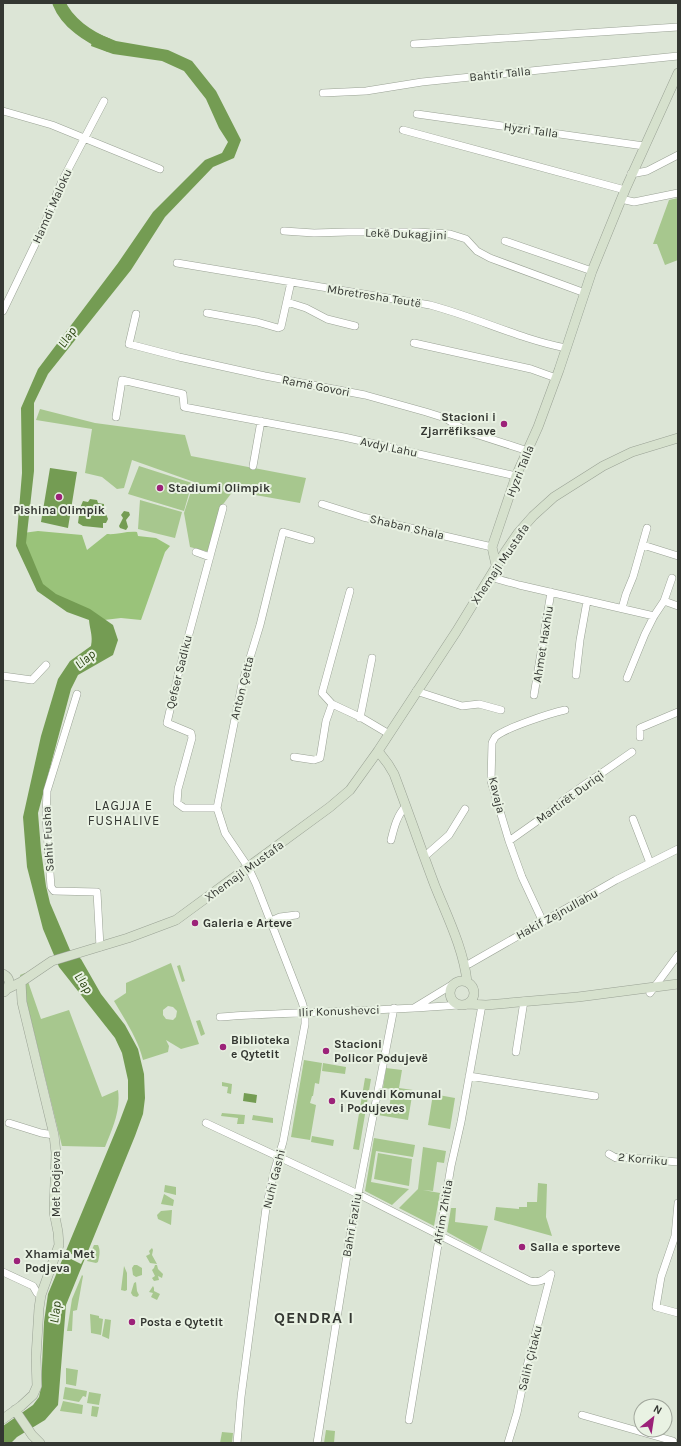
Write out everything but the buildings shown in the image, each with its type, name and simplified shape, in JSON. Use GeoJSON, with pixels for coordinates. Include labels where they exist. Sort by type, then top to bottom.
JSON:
{"type":"FeatureCollection","features":[{"type":"Feature","properties":{"kind":"main road","name":"Hyzri Talla"},"geometry":{"type":"LineString","coordinates":[[492,547],[516,476],[528,451],[556,378],[592,271],[624,190],[678,73]]}},
{"type":"Feature","properties":{"kind":"main road","name":"Xhemajl Mustafa"},"geometry":{"type":"LineString","coordinates":[[5,991],[52,961],[128,938],[176,920],[319,815],[350,790],[378,751],[456,632],[496,566],[518,533],[529,520],[564,490],[603,466],[618,458],[678,438]]}},
{"type":"Feature","properties":{"kind":"main road"},"geometry":{"type":"LineString","coordinates":[[492,547],[496,566]]}},
{"type":"Feature","properties":{"kind":"main road"},"geometry":{"type":"LineString","coordinates":[[378,751],[394,774],[450,924],[464,964],[467,982]]}},
{"type":"Feature","properties":{"kind":"main road"},"geometry":{"type":"LineString","coordinates":[[4,974],[21,982]]}},
{"type":"Feature","properties":{"kind":"main road"},"geometry":{"type":"LineString","coordinates":[[4,974],[9,980],[5,991]]}},
{"type":"Feature","properties":{"kind":"main road"},"geometry":{"type":"LineString","coordinates":[[482,1005],[471,984],[461,981],[452,986],[450,993],[452,1000],[457,1005],[464,1006],[468,1004],[482,1005],[591,996],[678,984]]}},
{"type":"Feature","properties":{"kind":"main road","name":"Met Podjeva"},"geometry":{"type":"LineString","coordinates":[[3,1419],[17,1413],[33,1395],[37,1386],[37,1322],[41,1295],[58,1245],[58,1232],[54,1212],[56,1153],[54,1135],[22,1002],[21,982]]}},
{"type":"Feature","properties":{"kind":"main road"},"geometry":{"type":"LineString","coordinates":[[468,1004],[473,999],[474,991]]}},
{"type":"Feature","properties":{"kind":"main road"},"geometry":{"type":"LineString","coordinates":[[17,1413],[29,1431],[40,1443]]}},
{"type":"Feature","properties":{"kind":"street"},"geometry":{"type":"LineString","coordinates":[[414,44],[678,27]]}},
{"type":"Feature","properties":{"kind":"street","name":"Bahtir Talla"},"geometry":{"type":"LineString","coordinates":[[323,93],[366,91],[422,82],[678,56]]}},
{"type":"Feature","properties":{"kind":"street","name":"Hamdi Maloku"},"geometry":{"type":"LineString","coordinates":[[3,311],[62,181],[104,102]]}},
{"type":"Feature","properties":{"kind":"street"},"geometry":{"type":"LineString","coordinates":[[3,111],[52,125],[160,170]]}},
{"type":"Feature","properties":{"kind":"street","name":"Hyzri Talla"},"geometry":{"type":"LineString","coordinates":[[417,114],[644,146]]}},
{"type":"Feature","properties":{"kind":"street"},"geometry":{"type":"LineString","coordinates":[[403,130],[624,190]]}},
{"type":"Feature","properties":{"kind":"street"},"geometry":{"type":"LineString","coordinates":[[631,174],[647,171],[678,155]]}},
{"type":"Feature","properties":{"kind":"street"},"geometry":{"type":"LineString","coordinates":[[621,199],[634,202],[678,193]]}},
{"type":"Feature","properties":{"kind":"street","name":"Lekë Dukagjini"},"geometry":{"type":"LineString","coordinates":[[284,231],[314,233],[417,232],[450,234],[466,239],[477,251],[490,258],[585,293]]}},
{"type":"Feature","properties":{"kind":"street"},"geometry":{"type":"LineString","coordinates":[[505,241],[592,271]]}},
{"type":"Feature","properties":{"kind":"street","name":"Mbretresha Teutë"},"geometry":{"type":"LineString","coordinates":[[177,264],[430,305],[446,309],[541,343],[566,348]]}},
{"type":"Feature","properties":{"kind":"street"},"geometry":{"type":"LineString","coordinates":[[207,313],[257,322],[278,328],[281,327],[291,282]]}},
{"type":"Feature","properties":{"kind":"street"},"geometry":{"type":"LineString","coordinates":[[287,302],[306,308],[328,319],[355,326]]}},
{"type":"Feature","properties":{"kind":"street","name":"Ramë Govori"},"geometry":{"type":"LineString","coordinates":[[136,314],[129,344],[179,357],[265,376],[365,395],[445,418],[466,431],[528,451]]}},
{"type":"Feature","properties":{"kind":"street"},"geometry":{"type":"LineString","coordinates":[[414,343],[531,369],[556,378]]}},
{"type":"Feature","properties":{"kind":"street","name":"Avdyl Lahu"},"geometry":{"type":"LineString","coordinates":[[116,417],[122,380],[183,394],[184,407],[383,445],[516,476]]}},
{"type":"Feature","properties":{"kind":"street"},"geometry":{"type":"LineString","coordinates":[[253,466],[262,421]]}},
{"type":"Feature","properties":{"kind":"street","name":"Shaban Shala"},"geometry":{"type":"LineString","coordinates":[[322,504],[363,517],[492,547]]}},
{"type":"Feature","properties":{"kind":"street","name":"Qefser Sadiku"},"geometry":{"type":"LineString","coordinates":[[217,808],[184,808],[177,803],[178,789],[192,738],[191,733],[167,723],[178,671],[223,508]]}},
{"type":"Feature","properties":{"kind":"street"},"geometry":{"type":"LineString","coordinates":[[622,608],[643,545],[647,528]]}},
{"type":"Feature","properties":{"kind":"street","name":"Anton Çetta"},"geometry":{"type":"LineString","coordinates":[[248,867],[225,833],[217,808],[223,772],[242,684],[260,625],[282,532],[311,540]]}},
{"type":"Feature","properties":{"kind":"street"},"geometry":{"type":"LineString","coordinates":[[643,545],[678,556]]}},
{"type":"Feature","properties":{"kind":"street"},"geometry":{"type":"LineString","coordinates":[[196,552],[210,557]]}},
{"type":"Feature","properties":{"kind":"street","name":"Ahmet Haxhiu"},"geometry":{"type":"LineString","coordinates":[[490,577],[654,616]]}},
{"type":"Feature","properties":{"kind":"street"},"geometry":{"type":"LineString","coordinates":[[627,678],[654,616],[664,601],[672,578]]}},
{"type":"Feature","properties":{"kind":"street"},"geometry":{"type":"LineString","coordinates":[[350,591],[322,693],[332,704],[389,734]]}},
{"type":"Feature","properties":{"kind":"street","name":"Ahmet Haxhiu"},"geometry":{"type":"LineString","coordinates":[[534,696],[551,592]]}},
{"type":"Feature","properties":{"kind":"street"},"geometry":{"type":"LineString","coordinates":[[576,675],[587,601]]}},
{"type":"Feature","properties":{"kind":"street"},"geometry":{"type":"LineString","coordinates":[[664,601],[678,606]]}},
{"type":"Feature","properties":{"kind":"street"},"geometry":{"type":"LineString","coordinates":[[360,718],[372,658]]}},
{"type":"Feature","properties":{"kind":"street"},"geometry":{"type":"LineString","coordinates":[[3,676],[32,680],[46,666]]}},
{"type":"Feature","properties":{"kind":"street"},"geometry":{"type":"LineString","coordinates":[[416,692],[462,706],[479,704],[501,710]]}},
{"type":"Feature","properties":{"kind":"street","name":"Sahit Fusha"},"geometry":{"type":"LineString","coordinates":[[77,694],[47,791],[46,816],[51,887],[54,891],[97,892],[100,947]]}},
{"type":"Feature","properties":{"kind":"street"},"geometry":{"type":"LineString","coordinates":[[294,757],[314,760],[320,758],[326,721],[332,704]]}},
{"type":"Feature","properties":{"kind":"street","name":"Kavaja"},"geometry":{"type":"LineString","coordinates":[[543,922],[522,877],[509,841],[491,781],[492,743],[495,738],[510,729],[565,710]]}},
{"type":"Feature","properties":{"kind":"street"},"geometry":{"type":"LineString","coordinates":[[640,737],[640,728],[678,712]]}},
{"type":"Feature","properties":{"kind":"street","name":"Martirët Duriqi"},"geometry":{"type":"LineString","coordinates":[[509,841],[550,812],[567,797],[632,752]]}},
{"type":"Feature","properties":{"kind":"street"},"geometry":{"type":"LineString","coordinates":[[391,840],[396,821],[401,811],[406,806]]}},
{"type":"Feature","properties":{"kind":"street"},"geometry":{"type":"LineString","coordinates":[[424,857],[450,835],[465,809]]}},
{"type":"Feature","properties":{"kind":"street"},"geometry":{"type":"LineString","coordinates":[[633,819],[650,863]]}},
{"type":"Feature","properties":{"kind":"street","name":"Hakif Zejnullahu"},"geometry":{"type":"LineString","coordinates":[[464,964],[469,964],[616,880],[678,848]]}},
{"type":"Feature","properties":{"kind":"street","name":"Nuhi Gashi"},"geometry":{"type":"LineString","coordinates":[[237,1443],[241,1397],[266,1208],[282,1146],[298,1070],[305,1024],[305,1012],[271,921],[248,867]]}},
{"type":"Feature","properties":{"kind":"street"},"geometry":{"type":"LineString","coordinates":[[271,921],[280,917],[296,915]]}},
{"type":"Feature","properties":{"kind":"street"},"geometry":{"type":"LineString","coordinates":[[654,987],[678,955]]}},
{"type":"Feature","properties":{"kind":"street"},"geometry":{"type":"LineString","coordinates":[[414,1008],[455,983]]}},
{"type":"Feature","properties":{"kind":"street"},"geometry":{"type":"LineString","coordinates":[[516,1052],[524,1001]]}},
{"type":"Feature","properties":{"kind":"street","name":"Ilir Konushevci"},"geometry":{"type":"LineString","coordinates":[[220,1017],[457,1005]]}},
{"type":"Feature","properties":{"kind":"street","name":"Afrim Zhitia"},"geometry":{"type":"LineString","coordinates":[[409,1420],[439,1234],[482,1005]]}},
{"type":"Feature","properties":{"kind":"street","name":"Bahri Fazliu"},"geometry":{"type":"LineString","coordinates":[[318,1443],[351,1230],[394,1008]]}},
{"type":"Feature","properties":{"kind":"street"},"geometry":{"type":"LineString","coordinates":[[469,1076],[595,1096]]}},
{"type":"Feature","properties":{"kind":"street"},"geometry":{"type":"LineString","coordinates":[[9,1123],[41,1133],[54,1135]]}},
{"type":"Feature","properties":{"kind":"street"},"geometry":{"type":"LineString","coordinates":[[206,1123],[278,1158],[358,1194],[439,1234]]}},
{"type":"Feature","properties":{"kind":"street","name":"2 Korriku"},"geometry":{"type":"LineString","coordinates":[[609,1154],[616,1158],[620,1157],[678,1162]]}},
{"type":"Feature","properties":{"kind":"street"},"geometry":{"type":"LineString","coordinates":[[678,1204],[675,1236],[661,1277],[656,1307],[678,1313]]}},
{"type":"Feature","properties":{"kind":"street","name":"Salih Çitaku"},"geometry":{"type":"LineString","coordinates":[[439,1234],[530,1281],[536,1282],[543,1280],[551,1274],[526,1370],[517,1413],[508,1443]]}},
{"type":"Feature","properties":{"kind":"street"},"geometry":{"type":"LineString","coordinates":[[3,1272],[33,1286],[37,1293],[41,1295]]}},
{"type":"Feature","properties":{"kind":"street"},"geometry":{"type":"LineString","coordinates":[[582,1415],[673,1441],[673,1443]]}},
{"type":"Feature","properties":{"kind":"shaded area"},"geometry":{"type":"Polygon","coordinates":[[[678,198],[678,260],[665,265],[657,244],[653,244],[669,200],[678,198]]]}},
{"type":"Feature","properties":{"kind":"shaded area"},"geometry":{"type":"Polygon","coordinates":[[[40,409],[95,423],[185,435],[191,456],[306,478],[300,503],[233,491],[221,507],[209,552],[190,547],[184,513],[194,482],[132,460],[124,488],[117,489],[102,477],[85,473],[92,429],[36,420],[40,409]]]}},
{"type":"Feature","properties":{"kind":"shaded area","name":"Stadiumi Olimpik"},"geometry":{"type":"Polygon","coordinates":[[[139,466],[192,483],[184,511],[128,494],[139,466]]]}},
{"type":"Feature","properties":{"kind":"shaded area"},"geometry":{"type":"Polygon","coordinates":[[[140,500],[182,512],[175,538],[138,529],[140,500]]]}},
{"type":"Feature","properties":{"kind":"shaded area"},"geometry":{"type":"Polygon","coordinates":[[[38,531],[82,535],[87,550],[107,534],[133,532],[137,532],[138,536],[156,538],[170,546],[165,552],[141,620],[121,618],[104,620],[41,588],[22,545],[23,533],[38,531]]]}},
{"type":"Feature","properties":{"kind":"shaded area"},"geometry":{"type":"Polygon","coordinates":[[[171,963],[199,1044],[181,1049],[166,1040],[169,1046],[168,1052],[143,1060],[135,1037],[114,1001],[126,993],[126,983],[171,963]],[[168,1006],[163,1010],[163,1015],[166,1019],[173,1020],[176,1017],[177,1011],[173,1007],[168,1006]]]}},
{"type":"Feature","properties":{"kind":"shaded area"},"geometry":{"type":"Polygon","coordinates":[[[180,965],[185,981],[182,982],[177,966],[180,965]]]}},
{"type":"Feature","properties":{"kind":"shaded area"},"geometry":{"type":"Polygon","coordinates":[[[25,973],[41,1019],[69,1010],[102,1097],[118,1090],[119,1098],[117,1113],[105,1147],[62,1146],[20,975],[25,973]]]}},
{"type":"Feature","properties":{"kind":"shaded area"},"geometry":{"type":"Polygon","coordinates":[[[200,1020],[205,1034],[201,1036],[196,1021],[200,1020]]]}},
{"type":"Feature","properties":{"kind":"shaded area"},"geometry":{"type":"Polygon","coordinates":[[[304,1060],[322,1063],[319,1084],[315,1083],[313,1096],[310,1103],[316,1105],[310,1140],[291,1137],[304,1060]]]}},
{"type":"Feature","properties":{"kind":"shaded area"},"geometry":{"type":"Polygon","coordinates":[[[323,1063],[346,1067],[345,1074],[322,1071],[323,1063]]]}},
{"type":"Feature","properties":{"kind":"shaded area"},"geometry":{"type":"Polygon","coordinates":[[[386,1068],[402,1070],[399,1088],[413,1090],[408,1120],[378,1115],[379,1108],[389,1109],[392,1089],[383,1088],[386,1068]]]}},
{"type":"Feature","properties":{"kind":"shaded area"},"geometry":{"type":"Polygon","coordinates":[[[365,1078],[371,1079],[359,1150],[353,1149],[365,1078]]]}},
{"type":"Feature","properties":{"kind":"shaded area"},"geometry":{"type":"Polygon","coordinates":[[[222,1082],[232,1084],[231,1094],[227,1093],[228,1087],[222,1086],[222,1082]]]}},
{"type":"Feature","properties":{"kind":"shaded area"},"geometry":{"type":"Polygon","coordinates":[[[433,1094],[455,1098],[450,1129],[428,1125],[433,1094]]]}},
{"type":"Feature","properties":{"kind":"shaded area"},"geometry":{"type":"Polygon","coordinates":[[[222,1113],[245,1115],[244,1124],[237,1124],[238,1118],[221,1116],[222,1113]]]}},
{"type":"Feature","properties":{"kind":"shaded area"},"geometry":{"type":"Polygon","coordinates":[[[253,1115],[273,1118],[273,1123],[252,1120],[253,1115]]]}},
{"type":"Feature","properties":{"kind":"shaded area"},"geometry":{"type":"Polygon","coordinates":[[[312,1136],[334,1140],[333,1146],[311,1142],[312,1136]]]}},
{"type":"Feature","properties":{"kind":"shaded area"},"geometry":{"type":"Polygon","coordinates":[[[374,1138],[415,1145],[413,1157],[376,1151],[371,1182],[409,1189],[392,1205],[365,1191],[374,1138]]]}},
{"type":"Feature","properties":{"kind":"shaded area"},"geometry":{"type":"Polygon","coordinates":[[[423,1147],[446,1151],[444,1163],[437,1162],[433,1191],[423,1190],[440,1193],[434,1226],[399,1208],[418,1189],[423,1147]]]}},
{"type":"Feature","properties":{"kind":"shaded area"},"geometry":{"type":"Polygon","coordinates":[[[378,1153],[412,1159],[409,1186],[374,1179],[378,1153]]]}},
{"type":"Feature","properties":{"kind":"shaded area"},"geometry":{"type":"Polygon","coordinates":[[[538,1183],[547,1184],[546,1217],[552,1236],[494,1220],[496,1207],[519,1209],[519,1207],[527,1207],[527,1202],[537,1202],[538,1183]]]}},
{"type":"Feature","properties":{"kind":"shaded area"},"geometry":{"type":"Polygon","coordinates":[[[165,1185],[176,1187],[176,1195],[164,1192],[165,1185]]]}},
{"type":"Feature","properties":{"kind":"shaded area"},"geometry":{"type":"Polygon","coordinates":[[[164,1194],[174,1200],[173,1206],[161,1204],[164,1194]]]}},
{"type":"Feature","properties":{"kind":"shaded area"},"geometry":{"type":"Polygon","coordinates":[[[451,1208],[456,1208],[455,1222],[488,1226],[481,1251],[447,1232],[451,1208]]]}},
{"type":"Feature","properties":{"kind":"shaded area"},"geometry":{"type":"Polygon","coordinates":[[[172,1210],[171,1225],[158,1219],[157,1215],[161,1211],[172,1210]]]}},
{"type":"Feature","properties":{"kind":"shaded area"},"geometry":{"type":"Polygon","coordinates":[[[94,1245],[98,1245],[100,1254],[98,1262],[96,1263],[87,1261],[94,1245]]]}},
{"type":"Feature","properties":{"kind":"shaded area"},"geometry":{"type":"Polygon","coordinates":[[[152,1248],[152,1255],[157,1264],[150,1263],[146,1256],[150,1254],[149,1251],[152,1248]]]}},
{"type":"Feature","properties":{"kind":"shaded area"},"geometry":{"type":"Polygon","coordinates":[[[134,1265],[142,1268],[142,1275],[136,1277],[133,1275],[132,1268],[134,1265]]]}},
{"type":"Feature","properties":{"kind":"shaded area"},"geometry":{"type":"Polygon","coordinates":[[[155,1265],[157,1265],[158,1269],[163,1274],[162,1278],[158,1276],[159,1280],[154,1281],[152,1278],[155,1276],[152,1270],[155,1265]]]}},
{"type":"Feature","properties":{"kind":"shaded area"},"geometry":{"type":"Polygon","coordinates":[[[124,1266],[127,1273],[127,1290],[125,1291],[121,1290],[124,1266]]]}},
{"type":"Feature","properties":{"kind":"shaded area"},"geometry":{"type":"Polygon","coordinates":[[[82,1275],[77,1310],[73,1311],[72,1331],[67,1331],[72,1299],[82,1275]]]}},
{"type":"Feature","properties":{"kind":"shaded area"},"geometry":{"type":"Polygon","coordinates":[[[136,1282],[139,1295],[137,1297],[133,1296],[131,1293],[134,1283],[136,1282]]]}},
{"type":"Feature","properties":{"kind":"shaded area"},"geometry":{"type":"Polygon","coordinates":[[[153,1286],[154,1291],[160,1294],[157,1300],[151,1297],[153,1293],[149,1292],[153,1286]]]}},
{"type":"Feature","properties":{"kind":"shaded area"},"geometry":{"type":"Polygon","coordinates":[[[90,1314],[99,1316],[99,1318],[103,1319],[101,1335],[91,1333],[90,1314]]]}},
{"type":"Feature","properties":{"kind":"shaded area"},"geometry":{"type":"Polygon","coordinates":[[[105,1319],[111,1320],[109,1339],[102,1336],[105,1319]]]}},
{"type":"Feature","properties":{"kind":"shaded area"},"geometry":{"type":"Polygon","coordinates":[[[66,1368],[78,1370],[76,1386],[66,1384],[66,1368]]]}},
{"type":"Feature","properties":{"kind":"shaded area"},"geometry":{"type":"Polygon","coordinates":[[[65,1387],[87,1391],[86,1397],[83,1396],[79,1402],[63,1399],[65,1387]]]}},
{"type":"Feature","properties":{"kind":"shaded area"},"geometry":{"type":"Polygon","coordinates":[[[89,1392],[101,1394],[99,1405],[87,1403],[89,1392]]]}},
{"type":"Feature","properties":{"kind":"shaded area"},"geometry":{"type":"Polygon","coordinates":[[[63,1401],[83,1405],[82,1414],[60,1411],[63,1401]]]}},
{"type":"Feature","properties":{"kind":"shaded area"},"geometry":{"type":"Polygon","coordinates":[[[92,1406],[99,1407],[97,1417],[91,1416],[92,1406]]]}},
{"type":"Feature","properties":{"kind":"shaded area"},"geometry":{"type":"Polygon","coordinates":[[[326,1430],[335,1431],[334,1443],[324,1443],[326,1430]]]}},
{"type":"Feature","properties":{"kind":"shaded area"},"geometry":{"type":"Polygon","coordinates":[[[222,1432],[233,1433],[232,1443],[220,1443],[222,1432]]]}},
{"type":"Feature","properties":{"kind":"water"},"geometry":{"type":"Polygon","coordinates":[[[94,32],[116,41],[168,50],[192,61],[216,91],[241,140],[234,158],[213,167],[165,217],[131,270],[48,374],[34,403],[34,471],[26,543],[43,584],[56,594],[90,609],[113,625],[118,640],[113,655],[78,675],[71,689],[38,813],[46,886],[50,903],[70,950],[81,959],[101,994],[125,1025],[138,1049],[144,1074],[145,1098],[143,1114],[135,1136],[66,1305],[58,1405],[45,1420],[17,1437],[11,1443],[3,1443],[3,1426],[33,1405],[39,1397],[41,1388],[44,1322],[48,1294],[128,1099],[128,1080],[122,1053],[115,1038],[59,967],[43,929],[27,867],[23,817],[41,736],[58,679],[70,661],[91,646],[92,639],[89,620],[67,612],[37,591],[16,546],[22,473],[21,408],[38,369],[118,263],[153,212],[205,160],[222,153],[228,142],[219,128],[206,99],[184,71],[162,61],[113,54],[91,46],[94,32]]]}},
{"type":"Feature","properties":{"kind":"water","name":"Pishina Olimpik"},"geometry":{"type":"Polygon","coordinates":[[[50,468],[77,472],[68,528],[41,522],[50,468]]]}},
{"type":"Feature","properties":{"kind":"water"},"geometry":{"type":"Polygon","coordinates":[[[90,499],[97,500],[98,503],[104,504],[104,512],[108,519],[106,523],[103,523],[103,528],[83,526],[78,523],[80,508],[83,501],[88,502],[90,499]]]}},
{"type":"Feature","properties":{"kind":"water"},"geometry":{"type":"Polygon","coordinates":[[[124,511],[129,512],[130,515],[126,520],[128,527],[126,530],[120,528],[119,526],[123,518],[121,515],[124,511]]]}},
{"type":"Feature","properties":{"kind":"water"},"geometry":{"type":"Polygon","coordinates":[[[244,1093],[257,1095],[256,1103],[243,1101],[244,1093]]]}},
{"type":"Feature","properties":{"kind":"pier"},"geometry":{"type":"Polygon","coordinates":[[[66,1251],[83,1260],[81,1264],[63,1255],[66,1251]]]}},
{"type":"Feature","properties":{"kind":"waterway","name":"Llap"},"geometry":{"type":"LineString","coordinates":[[59,3],[67,17],[73,23],[93,38],[108,45]]}},
{"type":"Feature","properties":{"kind":"place","name":"Stacioni i Zjarrëfiksave"},"geometry":{"type":"Point","coordinates":[504,424]}},
{"type":"Feature","properties":{"kind":"place","name":"Stadiumi Olimpik"},"geometry":{"type":"Point","coordinates":[160,488]}},
{"type":"Feature","properties":{"kind":"place","name":"Pishina Olimpik"},"geometry":{"type":"Point","coordinates":[59,497]}},
{"type":"Feature","properties":{"kind":"place","name":"Galeria e Arteve"},"geometry":{"type":"Point","coordinates":[195,923]}},
{"type":"Feature","properties":{"kind":"place","name":"Biblioteka e Qytetit"},"geometry":{"type":"Point","coordinates":[223,1047]}},
{"type":"Feature","properties":{"kind":"place","name":"Stacioni Policor Podujevë"},"geometry":{"type":"Point","coordinates":[326,1051]}},
{"type":"Feature","properties":{"kind":"place","name":"Kuvendi Komunal i Podujeves"},"geometry":{"type":"Point","coordinates":[332,1101]}},
{"type":"Feature","properties":{"kind":"place","name":"Salla e sporteve"},"geometry":{"type":"Point","coordinates":[522,1247]}},
{"type":"Feature","properties":{"kind":"place","name":"Xhamia Met Podjeva"},"geometry":{"type":"Point","coordinates":[17,1261]}},
{"type":"Feature","properties":{"kind":"place","name":"Posta e Qytetit"},"geometry":{"type":"Point","coordinates":[132,1322]}},
{"type":"Feature","properties":{"kind":"district","name":"LAGJJA E FUSHALIVE"},"geometry":{"type":"Point","coordinates":[124,812]}},
{"type":"Feature","properties":{"kind":"district","name":"QENDRA I"},"geometry":{"type":"Point","coordinates":[314,1317]}}]}
